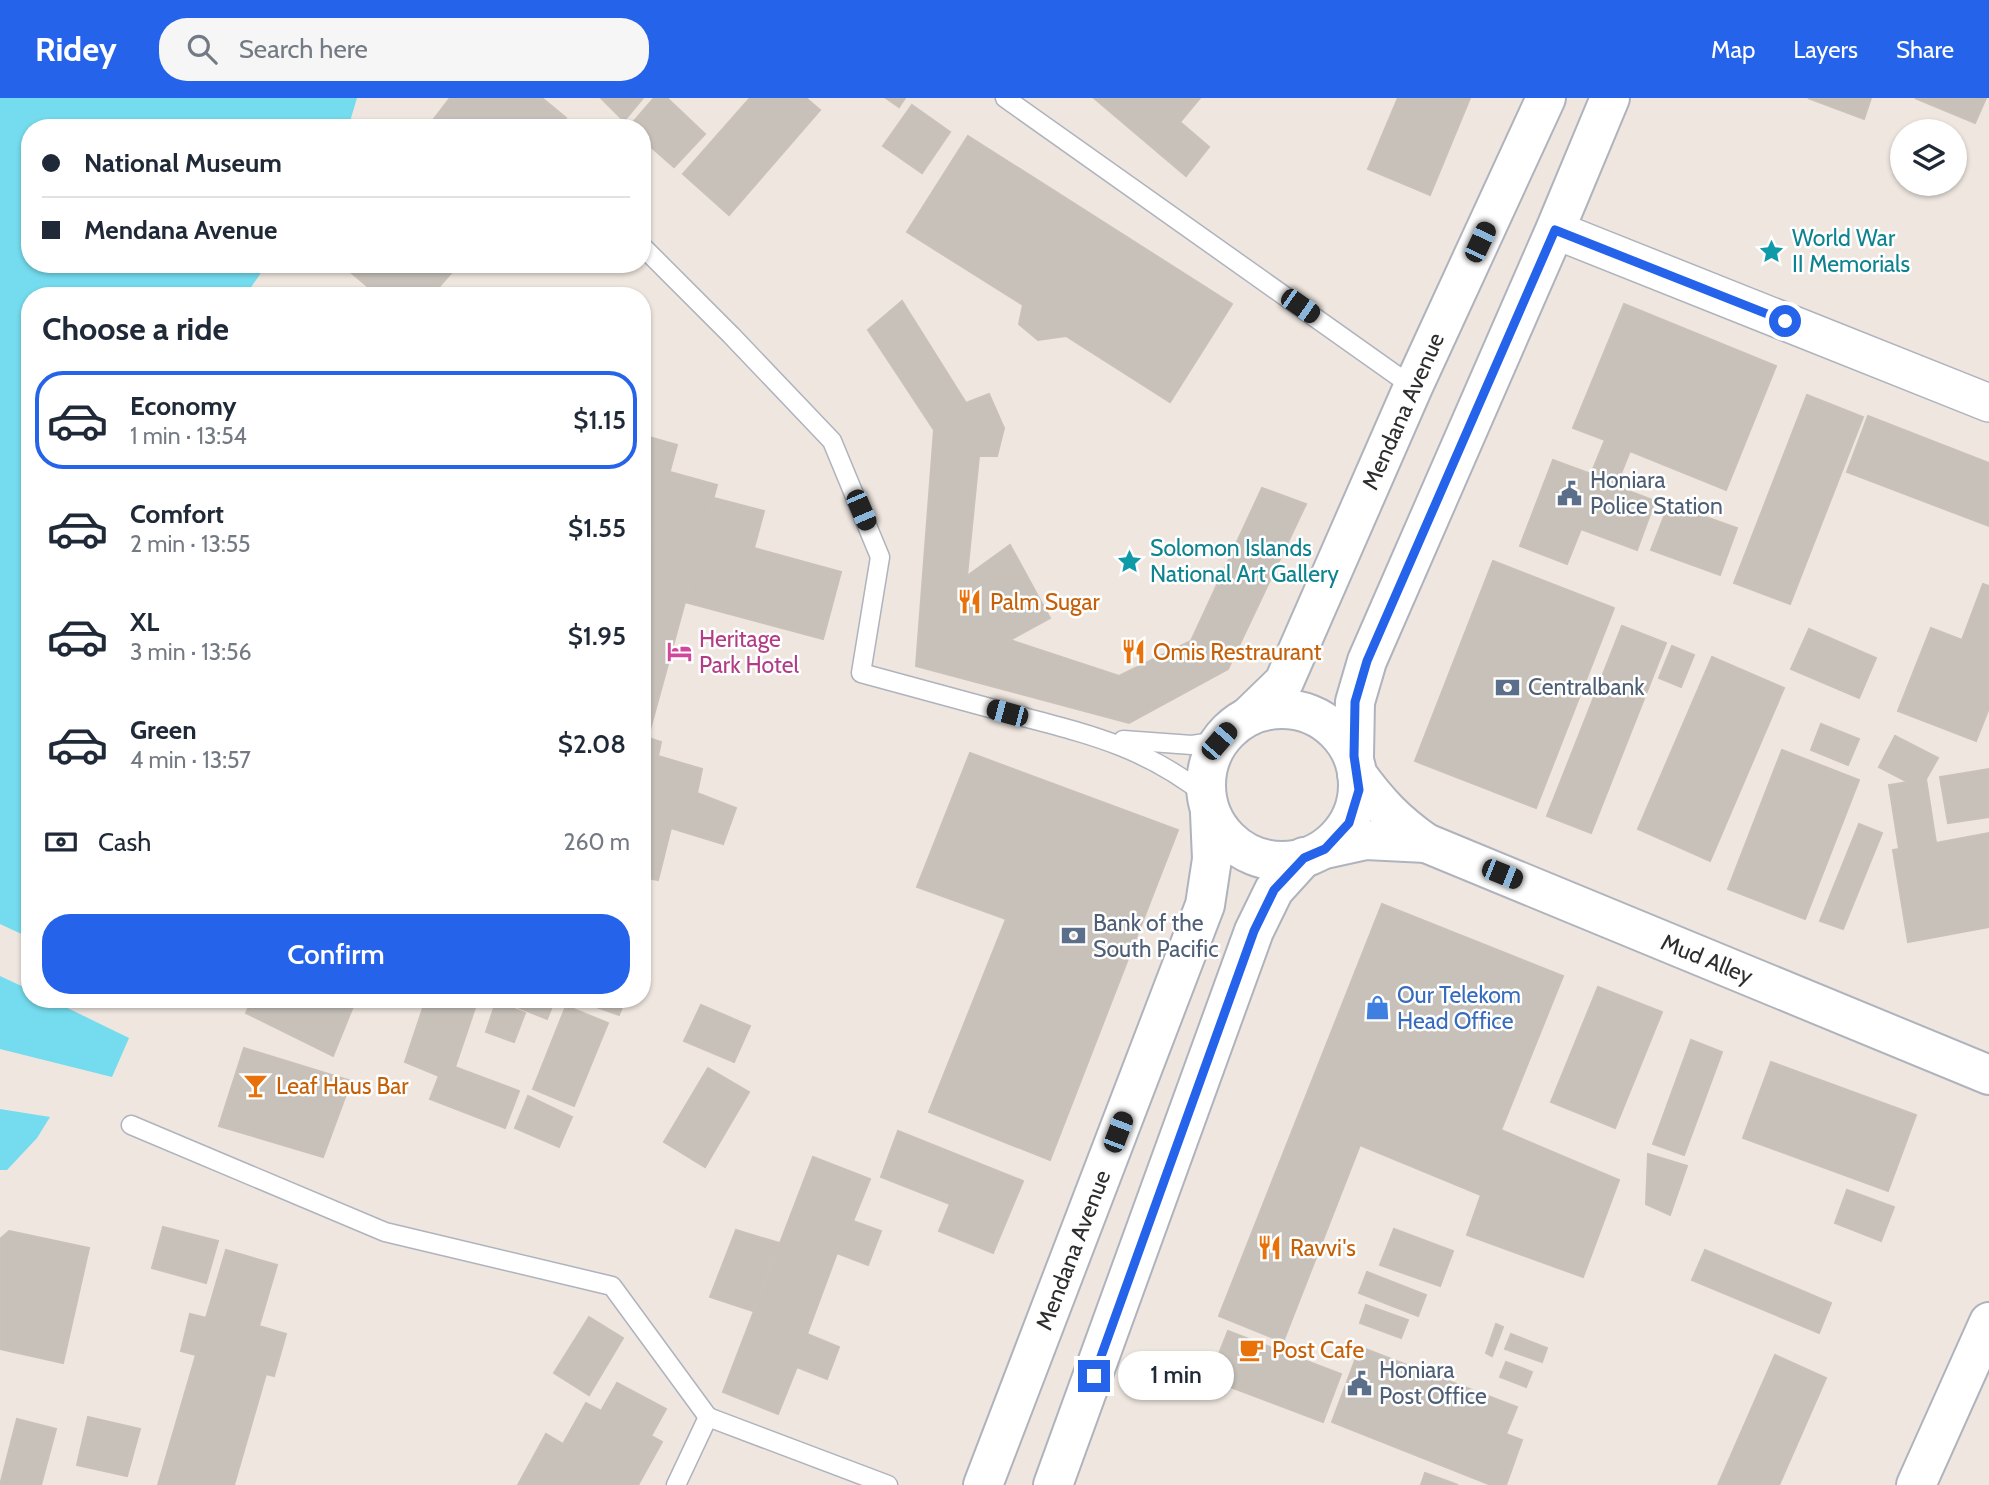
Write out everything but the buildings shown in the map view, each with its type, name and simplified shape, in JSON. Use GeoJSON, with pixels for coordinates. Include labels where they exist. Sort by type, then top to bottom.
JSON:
{"type":"FeatureCollection","features":[{"type":"Feature","properties":{"kind":"main road","name":"Mendana Avenue"},"geometry":{"type":"LineString","coordinates":[[1249,716],[1284,682],[1413,387],[1546,98]]}},
{"type":"Feature","properties":{"kind":"main road"},"geometry":{"type":"LineString","coordinates":[[1053,1485],[1254,931],[1274,890],[1349,823],[1359,790],[1355,765],[1355,702],[1367,661],[1610,98]]}},
{"type":"Feature","properties":{"kind":"main road"},"geometry":{"type":"LineString","coordinates":[[1315,853],[1293,862],[1259,859],[1230,842],[1209,805],[1205,779],[1215,746],[1238,720],[1270,708],[1304,710],[1335,728],[1355,765]]}},
{"type":"Feature","properties":{"kind":"main road","name":"Mud Alley"},"geometry":{"type":"LineString","coordinates":[[1355,765],[1380,805],[1402,826],[1426,843],[1989,1075]]}},
{"type":"Feature","properties":{"kind":"main road","name":"Mendana Avenue"},"geometry":{"type":"LineString","coordinates":[[983,1485],[1205,905],[1212,859],[1209,805]]}},
{"type":"Feature","properties":{"kind":"main road","name":"Mud Alley"},"geometry":{"type":"LineString","coordinates":[[1315,853],[1366,840],[1426,843]]}},
{"type":"Feature","properties":{"kind":"main road"},"geometry":{"type":"LineString","coordinates":[[1916,1485],[1989,1322]]}},
{"type":"Feature","properties":{"kind":"street"},"geometry":{"type":"LineString","coordinates":[[1555,230],[1989,403]]}},
{"type":"Feature","properties":{"kind":"lane"},"geometry":{"type":"LineString","coordinates":[[1005,98],[1413,387]]}},
{"type":"Feature","properties":{"kind":"lane"},"geometry":{"type":"LineString","coordinates":[[651,255],[832,441],[880,556],[861,673],[1105,739],[1151,758],[1185,779],[1209,805]]}},
{"type":"Feature","properties":{"kind":"lane"},"geometry":{"type":"LineString","coordinates":[[1105,739],[1192,745],[1219,741]]}},
{"type":"Feature","properties":{"kind":"lane"},"geometry":{"type":"LineString","coordinates":[[131,1125],[385,1232],[612,1286],[708,1417],[888,1485]]}},
{"type":"Feature","properties":{"kind":"lane"},"geometry":{"type":"LineString","coordinates":[[676,1485],[708,1417]]}},
{"type":"Feature","properties":{"kind":"water"},"geometry":{"type":"Polygon","coordinates":[[[0,98],[357,98],[351,119],[21,119],[21,273],[261,273],[251,287],[21,287],[21,934],[0,924],[0,98]]]}},
{"type":"Feature","properties":{"kind":"water"},"geometry":{"type":"Polygon","coordinates":[[[0,976],[21,986],[21,1008],[67,1008],[129,1038],[112,1077],[0,1049],[0,976]]]}},
{"type":"Feature","properties":{"kind":"water"},"geometry":{"type":"Polygon","coordinates":[[[0,1109],[50,1117],[37,1138],[7,1170],[0,1170],[0,1109]]]}},
{"type":"Feature","properties":{"kind":"place","name":"World War II Memorials"},"geometry":{"type":"Point","coordinates":[1772,251]}},
{"type":"Feature","properties":{"kind":"place","name":"Honiara Police Station"},"geometry":{"type":"Point","coordinates":[1570,493]}},
{"type":"Feature","properties":{"kind":"place","name":"Solomon Islands National Art Gallery"},"geometry":{"type":"Point","coordinates":[1130,561]}},
{"type":"Feature","properties":{"kind":"place","name":"Palm Sugar"},"geometry":{"type":"Point","coordinates":[970,602]}},
{"type":"Feature","properties":{"kind":"place","name":"Heritage Park Hotel"},"geometry":{"type":"Point","coordinates":[679,652]}},
{"type":"Feature","properties":{"kind":"place","name":"Omis Restraurant"},"geometry":{"type":"Point","coordinates":[1133,652]}},
{"type":"Feature","properties":{"kind":"place","name":"Centralbank"},"geometry":{"type":"Point","coordinates":[1508,687]}},
{"type":"Feature","properties":{"kind":"place","name":"Bank of the South Pacific"},"geometry":{"type":"Point","coordinates":[1073,936]}},
{"type":"Feature","properties":{"kind":"place","name":"Our Telekom Head Office"},"geometry":{"type":"Point","coordinates":[1377,1008]}},
{"type":"Feature","properties":{"kind":"place","name":"Leaf Haus Bar"},"geometry":{"type":"Point","coordinates":[256,1086]}},
{"type":"Feature","properties":{"kind":"place","name":"Ravvi's"},"geometry":{"type":"Point","coordinates":[1270,1248]}},
{"type":"Feature","properties":{"kind":"place","name":"Post Cafe"},"geometry":{"type":"Point","coordinates":[1252,1350]}},
{"type":"Feature","properties":{"kind":"place","name":"Honiara Post Office"},"geometry":{"type":"Point","coordinates":[1359,1383]}},
{"type":"Feature","properties":{"kind":"route"},"geometry":{"type":"LineString","coordinates":[[1094,1376],[1254,931],[1274,890],[1304,858],[1325,849],[1349,823],[1359,790],[1354,756],[1355,702],[1367,661],[1555,230],[1785,321]]}}]}
